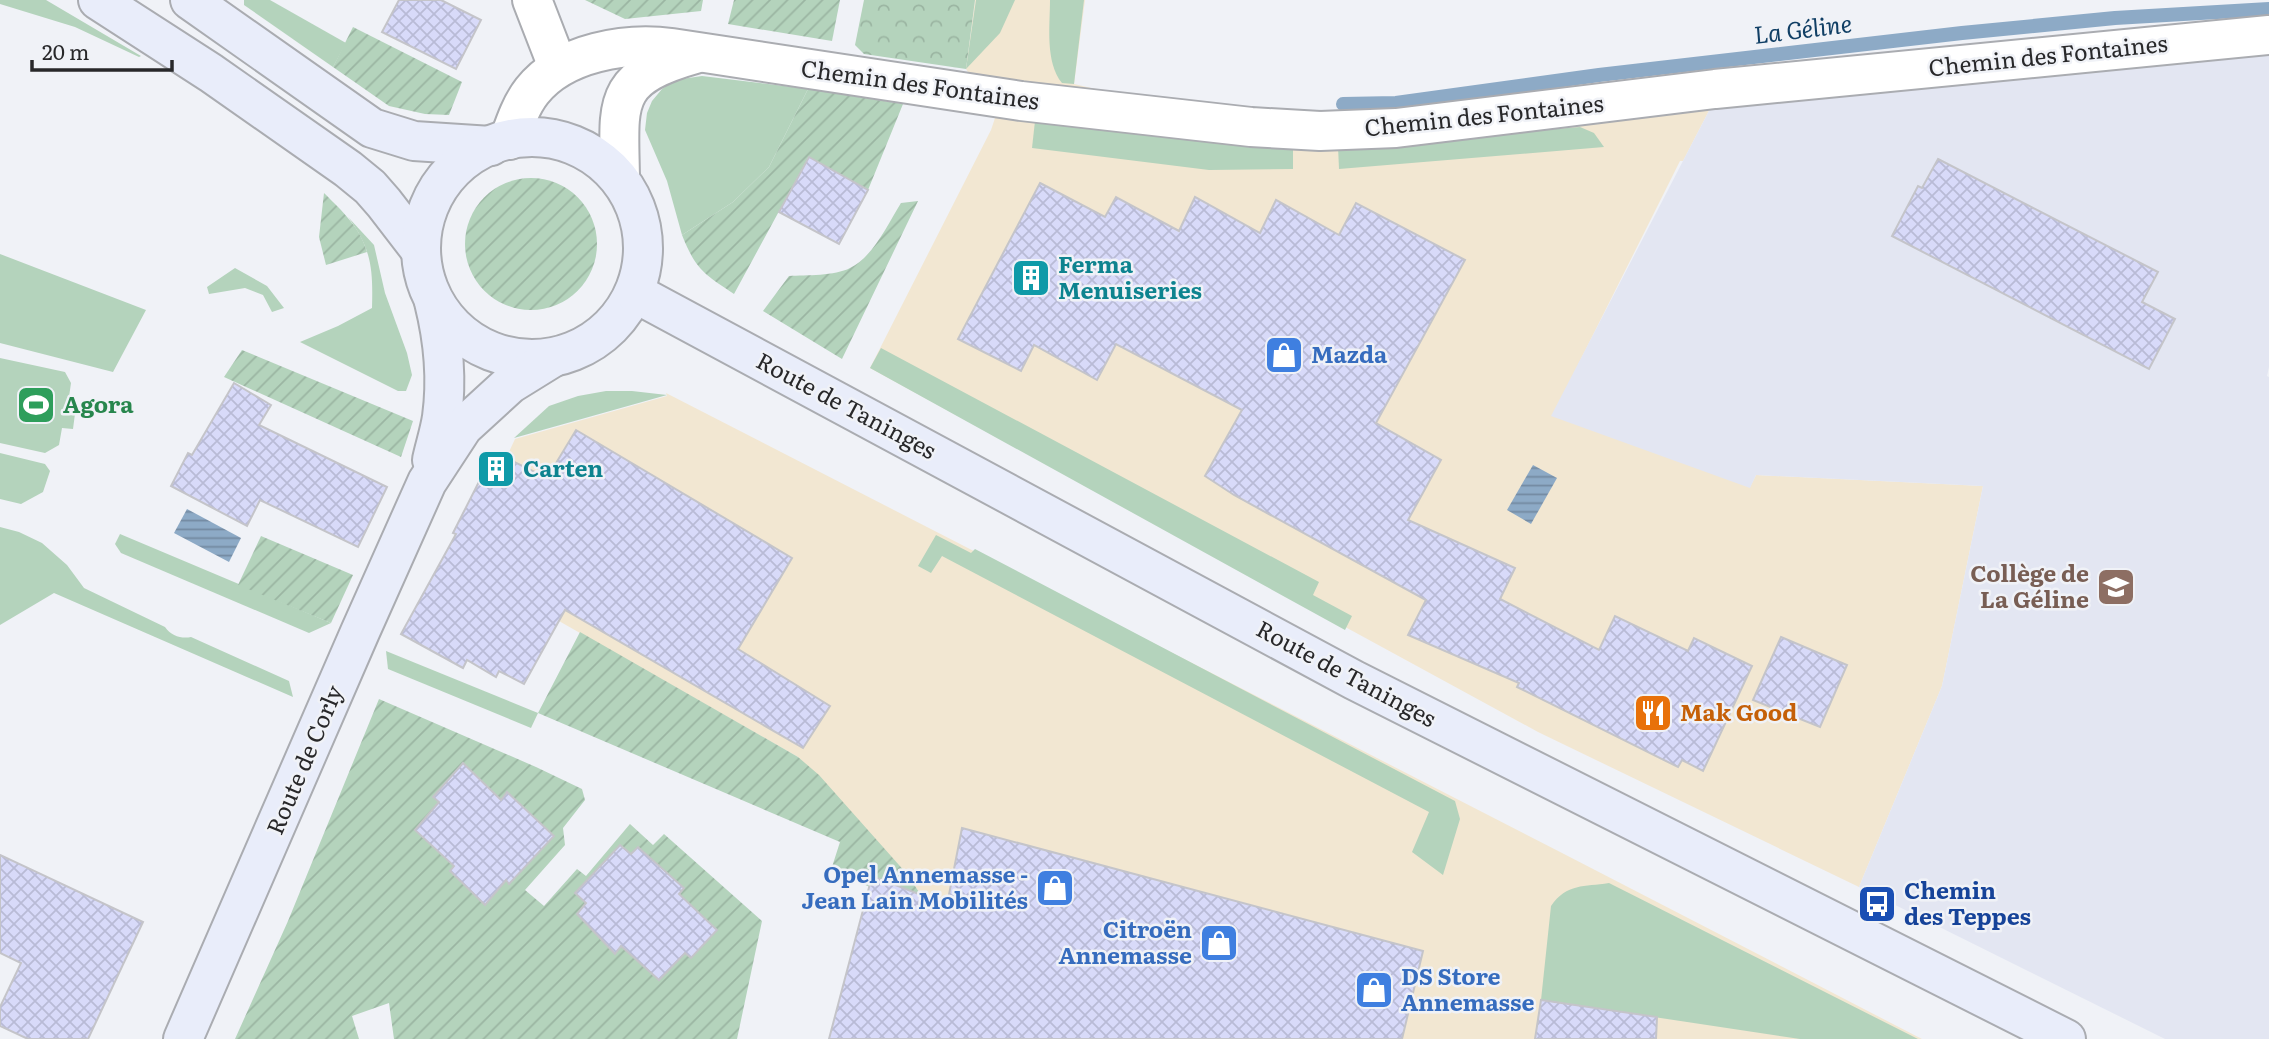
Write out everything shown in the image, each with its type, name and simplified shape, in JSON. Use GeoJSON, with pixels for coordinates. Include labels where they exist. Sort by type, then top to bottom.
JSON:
{"type":"FeatureCollection","features":[{"type":"Feature","properties":{"kind":"main road"},"geometry":{"type":"LineString","coordinates":[[98,0],[211,73],[348,169],[370,187],[421,250]]}},
{"type":"Feature","properties":{"kind":"main road"},"geometry":{"type":"LineString","coordinates":[[190,0],[372,128],[414,142],[500,143],[550,138],[589,152],[605,164],[620,179],[637,210],[644,247],[639,282],[619,318],[606,332],[590,344],[552,358],[532,360],[483,348],[458,331],[444,316],[427,284],[421,250],[425,218],[439,187],[462,162],[500,143]]}},
{"type":"Feature","properties":{"kind":"main road","name":"Route de Taninges"},"geometry":{"type":"LineString","coordinates":[[635,293],[1354,680],[2066,1039]]}},
{"type":"Feature","properties":{"kind":"main road","name":"Route de Corly"},"geometry":{"type":"LineString","coordinates":[[427,482],[442,418],[444,391],[434,300]]}},
{"type":"Feature","properties":{"kind":"main road","name":"Route de Corly"},"geometry":{"type":"LineString","coordinates":[[183,1039],[427,482],[463,427],[510,384],[552,358]]}},
{"type":"Feature","properties":{"kind":"street"},"geometry":{"type":"LineString","coordinates":[[532,0],[558,68]]}},
{"type":"Feature","properties":{"kind":"street","name":"Chemin des Fontaines"},"geometry":{"type":"LineString","coordinates":[[500,143],[528,96],[545,77],[558,68],[593,54],[639,46],[701,52],[1021,101],[1251,127],[1320,131],[1396,128],[1715,89],[2269,35]]}},
{"type":"Feature","properties":{"kind":"street","name":"Chemin des Fontaines"},"geometry":{"type":"LineString","coordinates":[[620,179],[620,115],[625,95],[639,78],[658,66],[701,52]]}},
{"type":"Feature","properties":{"kind":"shaded area"},"geometry":{"type":"Polygon","coordinates":[[[975,0],[1085,0],[1074,84],[1338,146],[1713,103],[1683,161],[1680,161],[1558,405],[1750,487],[1756,475],[1983,486],[1942,686],[1859,887],[1538,732],[870,368],[991,130],[1001,100],[984,96],[966,69],[975,0]]]}},
{"type":"Feature","properties":{"kind":"shaded area","name":"Collège de La Géline"},"geometry":{"type":"Polygon","coordinates":[[[2269,49],[2269,1039],[2165,1039],[1859,887],[1942,686],[1983,486],[1756,475],[1750,488],[1551,416],[1713,103],[2269,49]]]}},
{"type":"Feature","properties":{"kind":"shaded area"},"geometry":{"type":"Polygon","coordinates":[[[666,393],[1922,1039],[882,1039],[921,895],[907,874],[798,757],[457,563],[515,439],[667,396],[666,393]]]}},
{"type":"Feature","properties":{"kind":"green space"},"geometry":{"type":"Polygon","coordinates":[[[0,0],[46,0],[141,56],[75,27],[0,4],[0,0]]]}},
{"type":"Feature","properties":{"kind":"green space"},"geometry":{"type":"Polygon","coordinates":[[[244,0],[270,0],[346,43],[333,67],[244,5],[244,0]]]}},
{"type":"Feature","properties":{"kind":"green space"},"geometry":{"type":"Polygon","coordinates":[[[585,0],[703,0],[701,11],[625,19],[585,0]]]}},
{"type":"Feature","properties":{"kind":"green space"},"geometry":{"type":"Polygon","coordinates":[[[734,0],[840,0],[832,41],[728,24],[734,0]]]}},
{"type":"Feature","properties":{"kind":"green space"},"geometry":{"type":"Polygon","coordinates":[[[864,0],[975,0],[966,69],[864,54],[855,45],[864,0]]]}},
{"type":"Feature","properties":{"kind":"green space"},"geometry":{"type":"Polygon","coordinates":[[[976,0],[1015,0],[1000,33],[966,69],[976,0]]]}},
{"type":"Feature","properties":{"kind":"green space"},"geometry":{"type":"Polygon","coordinates":[[[1050,0],[1084,0],[1074,84],[1062,83],[1053,65],[1050,0]]]}},
{"type":"Feature","properties":{"kind":"green space"},"geometry":{"type":"Polygon","coordinates":[[[353,27],[462,82],[449,115],[425,114],[389,106],[333,67],[353,27]]]}},
{"type":"Feature","properties":{"kind":"green space"},"geometry":{"type":"Polygon","coordinates":[[[702,76],[808,89],[769,167],[733,202],[682,235],[667,181],[645,130],[647,113],[652,101],[662,89],[675,80],[702,76]]]}},
{"type":"Feature","properties":{"kind":"green space"},"geometry":{"type":"Polygon","coordinates":[[[808,89],[903,104],[868,190],[808,158],[734,294],[696,264],[682,235],[733,202],[769,167],[808,89]]]}},
{"type":"Feature","properties":{"kind":"green space"},"geometry":{"type":"Polygon","coordinates":[[[1035,121],[1293,146],[1293,169],[1209,170],[1032,148],[1035,121]]]}},
{"type":"Feature","properties":{"kind":"green space"},"geometry":{"type":"Polygon","coordinates":[[[1580,127],[1594,133],[1604,147],[1339,169],[1338,146],[1580,127]]]}},
{"type":"Feature","properties":{"kind":"green space"},"geometry":{"type":"Polygon","coordinates":[[[531,178],[556,183],[577,198],[592,219],[597,244],[592,269],[577,290],[556,305],[531,310],[506,305],[485,290],[470,269],[465,244],[470,219],[485,198],[506,183],[531,178]]]}},
{"type":"Feature","properties":{"kind":"green space"},"geometry":{"type":"Polygon","coordinates":[[[324,193],[355,227],[367,252],[326,265],[319,237],[324,193]]]}},
{"type":"Feature","properties":{"kind":"green space"},"geometry":{"type":"Polygon","coordinates":[[[918,201],[842,359],[763,311],[789,276],[837,272],[859,263],[879,239],[901,203],[918,201]]]}},
{"type":"Feature","properties":{"kind":"green space"},"geometry":{"type":"Polygon","coordinates":[[[348,217],[374,245],[385,293],[407,353],[412,375],[406,391],[398,391],[300,342],[372,308],[369,260],[362,239],[348,217]]]}},
{"type":"Feature","properties":{"kind":"green space"},"geometry":{"type":"Polygon","coordinates":[[[0,254],[146,310],[113,372],[0,343],[0,254]]]}},
{"type":"Feature","properties":{"kind":"green space"},"geometry":{"type":"Polygon","coordinates":[[[235,268],[267,286],[284,308],[272,312],[263,295],[245,288],[209,294],[207,287],[235,268]]]}},
{"type":"Feature","properties":{"kind":"green space"},"geometry":{"type":"Polygon","coordinates":[[[881,348],[1319,582],[1313,595],[1352,616],[1345,630],[870,368],[881,348]]]}},
{"type":"Feature","properties":{"kind":"green space"},"geometry":{"type":"Polygon","coordinates":[[[242,350],[413,421],[401,457],[224,377],[242,350]]]}},
{"type":"Feature","properties":{"kind":"green space","name":"Agora"},"geometry":{"type":"Polygon","coordinates":[[[0,358],[65,372],[71,383],[68,404],[76,406],[73,429],[62,428],[59,445],[45,453],[0,443],[0,358]]]}},
{"type":"Feature","properties":{"kind":"green space"},"geometry":{"type":"Polygon","coordinates":[[[606,391],[667,395],[514,438],[549,406],[578,396],[606,391]]]}},
{"type":"Feature","properties":{"kind":"green space"},"geometry":{"type":"Polygon","coordinates":[[[0,453],[45,464],[50,471],[43,492],[21,504],[0,499],[0,453]]]}},
{"type":"Feature","properties":{"kind":"green space"},"geometry":{"type":"Polygon","coordinates":[[[0,527],[42,543],[67,565],[84,588],[165,627],[173,635],[191,637],[289,681],[293,697],[54,593],[0,625],[0,527]]]}},
{"type":"Feature","properties":{"kind":"green space"},"geometry":{"type":"Polygon","coordinates":[[[120,534],[331,623],[309,633],[121,553],[115,544],[120,534]]]}},
{"type":"Feature","properties":{"kind":"green space"},"geometry":{"type":"Polygon","coordinates":[[[936,535],[971,553],[975,549],[1455,801],[1460,819],[1443,875],[1412,852],[1429,812],[942,556],[931,573],[918,566],[936,535]]]}},
{"type":"Feature","properties":{"kind":"green space"},"geometry":{"type":"Polygon","coordinates":[[[261,536],[353,575],[331,623],[238,585],[261,536]]]}},
{"type":"Feature","properties":{"kind":"green space"},"geometry":{"type":"Polygon","coordinates":[[[580,632],[798,757],[819,775],[907,874],[921,895],[872,876],[870,887],[831,870],[840,842],[538,713],[580,632]]]}},
{"type":"Feature","properties":{"kind":"green space"},"geometry":{"type":"Polygon","coordinates":[[[386,651],[538,713],[531,728],[388,669],[386,651]]]}},
{"type":"Feature","properties":{"kind":"green space"},"geometry":{"type":"Polygon","coordinates":[[[379,699],[582,789],[585,800],[563,828],[565,845],[525,890],[544,906],[577,869],[586,876],[630,824],[653,845],[664,834],[762,921],[737,1039],[394,1039],[389,1003],[352,1016],[359,1039],[235,1039],[288,921],[379,699]]]}},
{"type":"Feature","properties":{"kind":"green space"},"geometry":{"type":"Polygon","coordinates":[[[1609,883],[1918,1039],[1800,1039],[1541,1000],[1551,906],[1563,893],[1570,890],[1609,883]]]}},
{"type":"Feature","properties":{"kind":"water"},"geometry":{"type":"Polygon","coordinates":[[[1533,465],[1557,478],[1531,524],[1507,510],[1533,465]]]}},
{"type":"Feature","properties":{"kind":"water"},"geometry":{"type":"Polygon","coordinates":[[[187,509],[241,538],[229,562],[174,533],[187,509]]]}},
{"type":"Feature","properties":{"kind":"building"},"geometry":{"type":"Polygon","coordinates":[[[399,0],[441,0],[481,20],[456,69],[382,32],[399,0]]]}},
{"type":"Feature","properties":{"kind":"building"},"geometry":{"type":"Polygon","coordinates":[[[809,157],[868,190],[839,244],[779,212],[809,157]]]}},
{"type":"Feature","properties":{"kind":"building"},"geometry":{"type":"Polygon","coordinates":[[[1938,159],[2158,272],[2142,302],[2175,319],[2149,369],[1892,236],[1918,186],[1922,188],[1938,159]]]}},
{"type":"Feature","properties":{"kind":"building"},"geometry":{"type":"Polygon","coordinates":[[[1040,183],[1105,217],[1116,197],[1179,231],[1195,197],[1260,233],[1276,200],[1339,235],[1356,203],[1465,260],[1376,423],[1441,460],[1408,520],[1515,568],[1500,599],[1599,650],[1615,616],[1688,651],[1694,638],[1752,666],[1703,771],[1682,760],[1678,767],[1517,687],[1519,683],[1408,635],[1426,600],[1234,495],[1205,476],[1242,410],[1116,344],[1097,380],[1034,345],[1021,371],[958,339],[1040,183]]]}},
{"type":"Feature","properties":{"kind":"building"},"geometry":{"type":"Polygon","coordinates":[[[234,383],[271,405],[259,425],[387,487],[358,547],[260,500],[247,526],[171,486],[188,453],[192,455],[234,383]]]}},
{"type":"Feature","properties":{"kind":"building"},"geometry":{"type":"Polygon","coordinates":[[[576,430],[792,558],[738,649],[830,706],[803,748],[565,610],[524,684],[499,671],[496,677],[467,660],[463,668],[401,634],[456,534],[453,533],[494,452],[547,478],[576,430]]]}},
{"type":"Feature","properties":{"kind":"building"},"geometry":{"type":"Polygon","coordinates":[[[1781,637],[1847,665],[1820,727],[1753,700],[1781,637]]]}},
{"type":"Feature","properties":{"kind":"building"},"geometry":{"type":"Polygon","coordinates":[[[463,763],[501,800],[507,792],[554,836],[509,884],[506,880],[485,905],[450,871],[454,866],[415,830],[439,802],[433,797],[463,763]]]}},
{"type":"Feature","properties":{"kind":"building"},"geometry":{"type":"Polygon","coordinates":[[[962,828],[1423,951],[1402,1039],[829,1039],[872,876],[947,905],[962,828]]]}},
{"type":"Feature","properties":{"kind":"building"},"geometry":{"type":"Polygon","coordinates":[[[620,845],[631,854],[638,847],[684,888],[679,894],[717,930],[691,958],[685,953],[659,980],[621,946],[615,954],[577,914],[586,903],[575,893],[620,845]]]}},
{"type":"Feature","properties":{"kind":"building"},"geometry":{"type":"Polygon","coordinates":[[[0,855],[143,922],[88,1039],[28,1039],[0,1026],[0,1007],[21,963],[0,953],[0,855]]]}},
{"type":"Feature","properties":{"kind":"building"},"geometry":{"type":"Polygon","coordinates":[[[1541,1000],[1657,1017],[1656,1039],[1535,1039],[1541,1000]]]}},
{"type":"Feature","properties":{"kind":"waterway","name":"La Géline"},"geometry":{"type":"LineString","coordinates":[[1343,104],[1396,103],[1599,75],[1962,33],[2115,18],[2269,9]]}},
{"type":"Feature","properties":{"kind":"place","name":"Ferma Menuiseries"},"geometry":{"type":"Point","coordinates":[1031,278]}},
{"type":"Feature","properties":{"kind":"place","name":"Mazda"},"geometry":{"type":"Point","coordinates":[1284,355]}},
{"type":"Feature","properties":{"kind":"place","name":"Agora"},"geometry":{"type":"Point","coordinates":[36,405]}},
{"type":"Feature","properties":{"kind":"place","name":"Carten"},"geometry":{"type":"Point","coordinates":[496,469]}},
{"type":"Feature","properties":{"kind":"place","name":"Collège de La Géline"},"geometry":{"type":"Point","coordinates":[2116,587]}},
{"type":"Feature","properties":{"kind":"place","name":"Mak Good"},"geometry":{"type":"Point","coordinates":[1653,713]}},
{"type":"Feature","properties":{"kind":"place","name":"Opel Annemasse - Jean Lain Mobilités"},"geometry":{"type":"Point","coordinates":[1055,888]}},
{"type":"Feature","properties":{"kind":"place","name":"Chemin des Teppes"},"geometry":{"type":"Point","coordinates":[1877,904]}},
{"type":"Feature","properties":{"kind":"place","name":"Citroën Annemasse"},"geometry":{"type":"Point","coordinates":[1219,943]}},
{"type":"Feature","properties":{"kind":"place","name":"DS Store Annemasse"},"geometry":{"type":"Point","coordinates":[1374,990]}}]}
